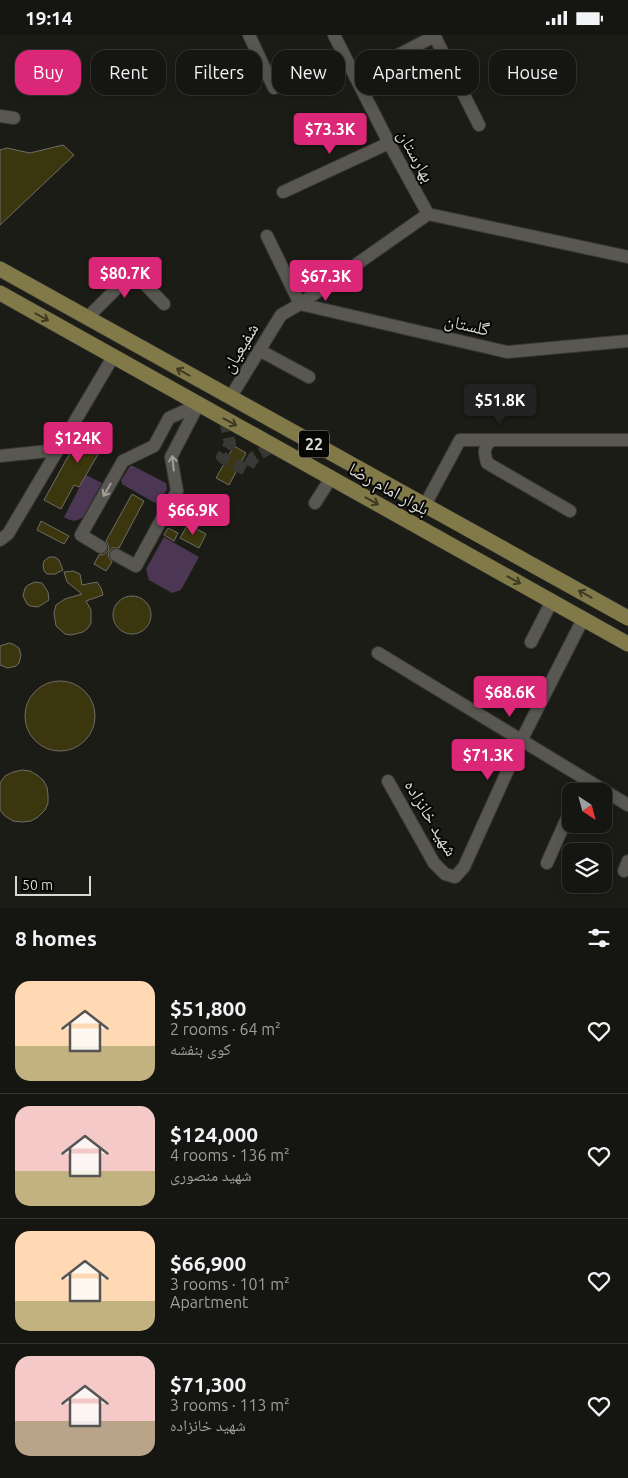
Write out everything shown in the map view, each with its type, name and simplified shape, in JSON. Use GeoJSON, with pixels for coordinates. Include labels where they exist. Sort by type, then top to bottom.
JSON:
{"type":"FeatureCollection","features":[{"type":"Feature","properties":{"kind":"main road","name":"بلوار امام رضا"},"geometry":{"type":"LineString","coordinates":[[0,269],[628,618]]}},
{"type":"Feature","properties":{"kind":"main road","name":"بلوار امام رضا"},"geometry":{"type":"LineString","coordinates":[[0,293],[628,644]]}},
{"type":"Feature","properties":{"kind":"main road"},"geometry":{"type":"LineString","coordinates":[[198,405],[208,386]]}},
{"type":"Feature","properties":{"kind":"main road"},"geometry":{"type":"LineString","coordinates":[[331,478],[341,459]]}},
{"type":"Feature","properties":{"kind":"street"},"geometry":{"type":"LineString","coordinates":[[249,35],[272,84]]}},
{"type":"Feature","properties":{"kind":"street","name":"بهارستان"},"geometry":{"type":"LineString","coordinates":[[334,35],[341,50]]}},
{"type":"Feature","properties":{"kind":"street"},"geometry":{"type":"LineString","coordinates":[[406,50],[434,35],[479,125]]}},
{"type":"Feature","properties":{"kind":"street","name":"بهارستان"},"geometry":{"type":"LineString","coordinates":[[345,58],[355,77]]}},
{"type":"Feature","properties":{"kind":"street","name":"بهارستان"},"geometry":{"type":"LineString","coordinates":[[364,95],[388,143],[428,214]]}},
{"type":"Feature","properties":{"kind":"street"},"geometry":{"type":"LineString","coordinates":[[0,117],[14,119]]}},
{"type":"Feature","properties":{"kind":"street"},"geometry":{"type":"LineString","coordinates":[[282,191],[388,143]]}},
{"type":"Feature","properties":{"kind":"street"},"geometry":{"type":"LineString","coordinates":[[428,214],[628,257]]}},
{"type":"Feature","properties":{"kind":"street","name":"شفیعیان"},"geometry":{"type":"LineString","coordinates":[[230,397],[280,315],[300,304],[428,214]]}},
{"type":"Feature","properties":{"kind":"street"},"geometry":{"type":"LineString","coordinates":[[267,236],[300,304]]}},
{"type":"Feature","properties":{"kind":"street"},"geometry":{"type":"LineString","coordinates":[[86,317],[133,272],[164,304]]}},
{"type":"Feature","properties":{"kind":"street","name":"گلستان"},"geometry":{"type":"LineString","coordinates":[[300,304],[507,352],[628,341]]}},
{"type":"Feature","properties":{"kind":"street"},"geometry":{"type":"LineString","coordinates":[[259,350],[309,377]]}},
{"type":"Feature","properties":{"kind":"street"},"geometry":{"type":"LineString","coordinates":[[0,540],[8,534],[113,357]]}},
{"type":"Feature","properties":{"kind":"street"},"geometry":{"type":"LineString","coordinates":[[101,547],[81,535],[123,461],[154,446],[168,418],[198,405]]}},
{"type":"Feature","properties":{"kind":"street"},"geometry":{"type":"LineString","coordinates":[[116,555],[136,566],[177,491],[171,457],[198,405]]}},
{"type":"Feature","properties":{"kind":"street"},"geometry":{"type":"LineString","coordinates":[[425,505],[460,440],[628,440]]}},
{"type":"Feature","properties":{"kind":"street"},"geometry":{"type":"LineString","coordinates":[[492,440],[487,445],[484,454],[488,463],[570,511]]}},
{"type":"Feature","properties":{"kind":"street"},"geometry":{"type":"LineString","coordinates":[[0,456],[58,450]]}},
{"type":"Feature","properties":{"kind":"street"},"geometry":{"type":"LineString","coordinates":[[314,503],[331,478]]}},
{"type":"Feature","properties":{"kind":"street"},"geometry":{"type":"LineString","coordinates":[[531,642],[552,601]]}},
{"type":"Feature","properties":{"kind":"street","name":"شهید خانزاده"},"geometry":{"type":"LineString","coordinates":[[388,781],[434,863],[445,874],[455,877],[464,867],[521,741],[583,619]]}},
{"type":"Feature","properties":{"kind":"street"},"geometry":{"type":"LineString","coordinates":[[378,653],[628,805]]}},
{"type":"Feature","properties":{"kind":"street"},"geometry":{"type":"LineString","coordinates":[[584,783],[586,779]]}},
{"type":"Feature","properties":{"kind":"street"},"geometry":{"type":"LineString","coordinates":[[547,863],[562,829]]}},
{"type":"Feature","properties":{"kind":"shaded area"},"geometry":{"type":"Polygon","coordinates":[[[130,466],[166,483],[167,489],[160,501],[155,503],[122,484],[121,480],[130,466]]]}},
{"type":"Feature","properties":{"kind":"shaded area"},"geometry":{"type":"Polygon","coordinates":[[[86,475],[102,483],[83,517],[76,521],[69,520],[64,517],[86,475]]]}},
{"type":"Feature","properties":{"kind":"shaded area"},"geometry":{"type":"Polygon","coordinates":[[[164,537],[199,557],[181,590],[172,593],[149,580],[146,569],[164,537]]]}},
{"type":"Feature","properties":{"kind":"building"},"geometry":{"type":"Polygon","coordinates":[[[63,145],[74,155],[0,225],[0,150],[7,148],[30,153],[63,145]]]}},
{"type":"Feature","properties":{"kind":"building"},"geometry":{"type":"Polygon","coordinates":[[[87,422],[112,436],[103,452],[100,451],[79,487],[74,485],[61,509],[44,500],[87,422]]]}},
{"type":"Feature","properties":{"kind":"building"},"geometry":{"type":"Polygon","coordinates":[[[234,446],[246,453],[229,485],[216,478],[234,446]]]}},
{"type":"Feature","properties":{"kind":"building"},"geometry":{"type":"Polygon","coordinates":[[[132,494],[144,501],[119,548],[112,548],[109,552],[108,556],[112,562],[106,571],[94,564],[99,555],[108,551],[109,547],[106,541],[132,494]]]}},
{"type":"Feature","properties":{"kind":"building"},"geometry":{"type":"Polygon","coordinates":[[[41,521],[69,536],[64,544],[37,530],[41,521]]]}},
{"type":"Feature","properties":{"kind":"building"},"geometry":{"type":"Polygon","coordinates":[[[188,524],[206,534],[199,548],[180,538],[188,524]]]}},
{"type":"Feature","properties":{"kind":"building"},"geometry":{"type":"Polygon","coordinates":[[[168,528],[178,533],[174,541],[164,535],[168,528]]]}},
{"type":"Feature","properties":{"kind":"building"},"geometry":{"type":"Polygon","coordinates":[[[49,557],[55,557],[59,560],[63,570],[55,574],[47,574],[44,571],[43,565],[44,561],[49,557]]]}},
{"type":"Feature","properties":{"kind":"building"},"geometry":{"type":"Polygon","coordinates":[[[73,571],[80,574],[82,585],[97,582],[103,595],[86,601],[91,610],[91,623],[83,632],[71,635],[65,634],[56,626],[54,613],[56,605],[65,599],[82,594],[67,582],[64,572],[73,571]]]}},
{"type":"Feature","properties":{"kind":"building"},"geometry":{"type":"Polygon","coordinates":[[[35,582],[42,583],[48,592],[49,600],[38,607],[27,604],[23,596],[25,588],[35,582]]]}},
{"type":"Feature","properties":{"kind":"building"},"geometry":{"type":"Polygon","coordinates":[[[132,596],[145,602],[151,615],[145,628],[132,634],[119,628],[113,615],[119,602],[132,596]]]}},
{"type":"Feature","properties":{"kind":"building"},"geometry":{"type":"Polygon","coordinates":[[[9,643],[19,648],[21,655],[16,666],[8,668],[0,665],[0,646],[9,643]]]}},
{"type":"Feature","properties":{"kind":"building"},"geometry":{"type":"Polygon","coordinates":[[[60,681],[73,684],[85,691],[92,703],[95,716],[92,729],[85,741],[73,748],[60,751],[47,748],[35,741],[28,729],[25,716],[28,703],[35,691],[47,684],[60,681]]]}},
{"type":"Feature","properties":{"kind":"building"},"geometry":{"type":"Polygon","coordinates":[[[22,770],[30,771],[43,780],[47,787],[48,803],[45,810],[38,817],[31,821],[22,822],[13,821],[0,810],[0,783],[5,776],[22,770]]]}},
{"type":"Feature","properties":{"kind":"tunnel"},"geometry":{"type":"LineString","coordinates":[[225,420],[230,444],[222,457],[225,459],[246,470],[254,457],[274,446]]}}]}
